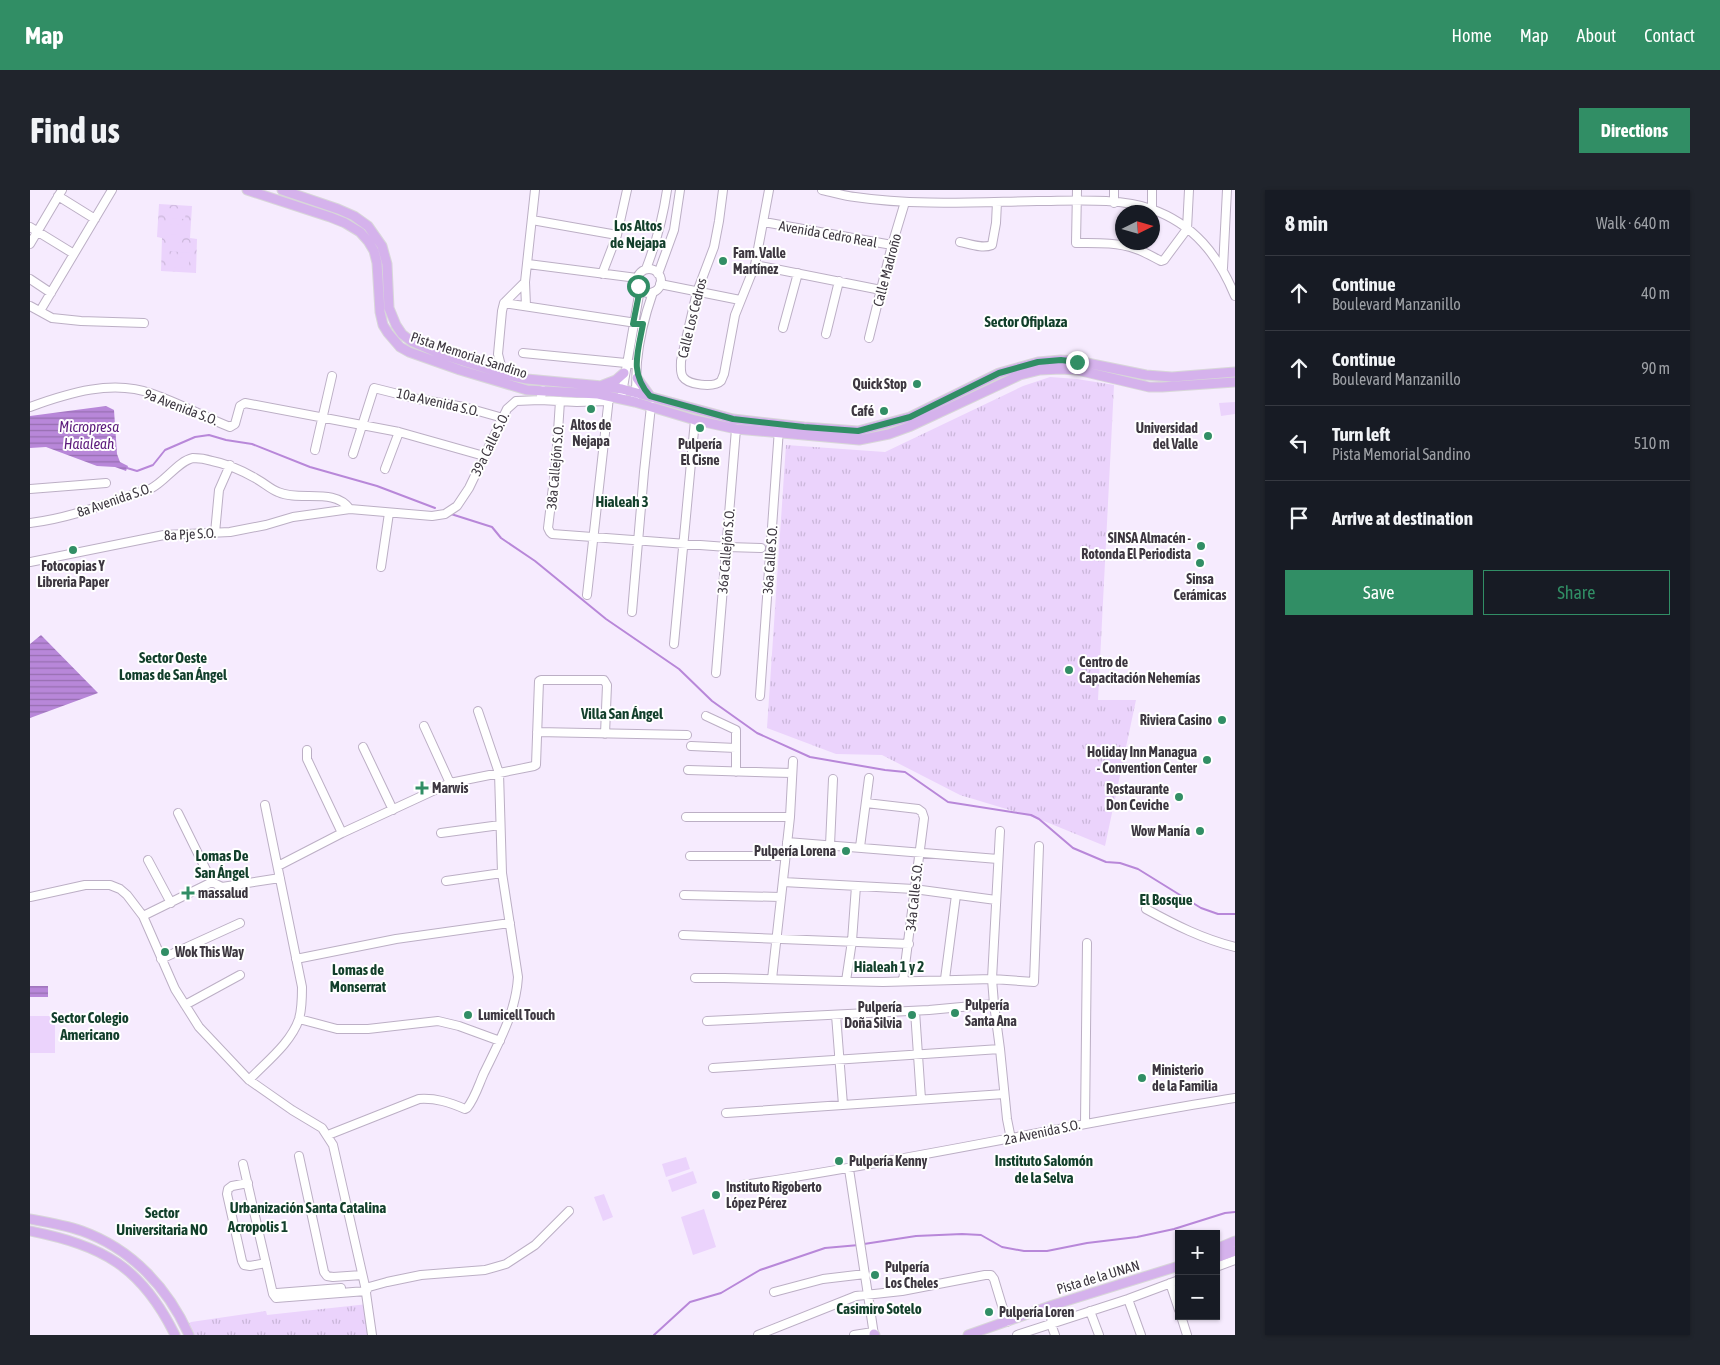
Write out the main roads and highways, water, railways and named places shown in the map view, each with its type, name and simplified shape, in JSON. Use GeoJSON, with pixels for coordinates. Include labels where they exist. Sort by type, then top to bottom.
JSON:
{"type":"FeatureCollection","features":[{"type":"Feature","properties":{"kind":"main road","name":"Pista Memorial Sandino"},"geometry":{"type":"LineString","coordinates":[[247,190],[330,217],[360,232],[371,246],[377,263],[380,312],[383,325],[400,347],[409,352],[526,390],[576,392],[609,399],[622,394]]}},
{"type":"Feature","properties":{"kind":"main road","name":"Pista Memorial Sandino"},"geometry":{"type":"LineString","coordinates":[[282,190],[294,192],[338,209],[354,216],[368,226],[382,246],[387,264],[389,308],[402,334],[422,346],[507,375],[534,380],[602,386],[622,394],[636,397],[650,396],[733,419],[779,429],[860,440],[912,426],[996,386],[1040,370],[1061,369],[1097,374],[1149,386],[1162,387],[1235,382]]}},
{"type":"Feature","properties":{"kind":"main road","name":"Pista Memorial Sandino"},"geometry":{"type":"LineString","coordinates":[[636,397],[651,406],[695,420],[736,429],[858,431],[910,417],[999,373],[1038,362],[1061,360],[1146,375],[1172,376],[1235,372]]}},
{"type":"Feature","properties":{"kind":"main road"},"geometry":{"type":"LineString","coordinates":[[602,386],[616,380],[624,373]]}},
{"type":"Feature","properties":{"kind":"main road"},"geometry":{"type":"LineString","coordinates":[[638,378],[644,390],[650,396]]}},
{"type":"Feature","properties":{"kind":"main road"},"geometry":{"type":"LineString","coordinates":[[543,390],[546,385],[562,386],[570,383]]}},
{"type":"Feature","properties":{"kind":"main road"},"geometry":{"type":"LineString","coordinates":[[948,408],[951,404],[965,396],[967,389],[975,391],[989,386],[996,386]]}},
{"type":"Feature","properties":{"kind":"main road"},"geometry":{"type":"LineString","coordinates":[[30,1218],[90,1234],[114,1246],[131,1258],[156,1281],[166,1294],[180,1315],[189,1335]]}},
{"type":"Feature","properties":{"kind":"main road"},"geometry":{"type":"LineString","coordinates":[[30,1231],[81,1243],[108,1257],[133,1274],[158,1304],[175,1335]]}},
{"type":"Feature","properties":{"kind":"main road"},"geometry":{"type":"LineString","coordinates":[[1220,1247],[1235,1241]]}},
{"type":"Feature","properties":{"kind":"main road"},"geometry":{"type":"LineString","coordinates":[[1220,1257],[1235,1252]]}},
{"type":"Feature","properties":{"kind":"main road","name":"Pista de la UNAN"},"geometry":{"type":"LineString","coordinates":[[968,1335],[1054,1305],[1175,1267]]}},
{"type":"Feature","properties":{"kind":"water","name":"Micropresa Haialeah"},"geometry":{"type":"Polygon","coordinates":[[[106,406],[114,410],[117,454],[120,462],[128,466],[126,471],[115,467],[97,466],[46,447],[30,448],[30,416],[106,406]]]}},
{"type":"Feature","properties":{"kind":"water"},"geometry":{"type":"Polygon","coordinates":[[[41,635],[98,693],[30,718],[30,644],[41,635]]]}},
{"type":"Feature","properties":{"kind":"water"},"geometry":{"type":"Polygon","coordinates":[[[30,986],[48,986],[48,997],[30,997],[30,986]]]}},
{"type":"Feature","properties":{"kind":"waterway"},"geometry":{"type":"LineString","coordinates":[[127,468],[137,471],[153,465],[165,450],[195,437],[209,435],[252,444],[310,467],[377,486],[435,508]]}},
{"type":"Feature","properties":{"kind":"waterway"},"geometry":{"type":"LineString","coordinates":[[451,514],[492,527],[501,538],[535,561],[606,619],[679,669],[712,701],[757,733],[810,757],[905,772],[948,802],[1031,815],[1039,819],[1073,848],[1106,862],[1120,863],[1138,869],[1201,908],[1218,914],[1235,914]]}},
{"type":"Feature","properties":{"kind":"waterway"},"geometry":{"type":"LineString","coordinates":[[864,1244],[916,1236],[962,1234],[981,1235],[1002,1247],[1024,1251],[1047,1251],[1087,1243],[1137,1237],[1174,1229],[1225,1213],[1235,1212]]}},
{"type":"Feature","properties":{"kind":"waterway"},"geometry":{"type":"LineString","coordinates":[[654,1335],[690,1302],[721,1293],[760,1270],[825,1248],[859,1245]]}},
{"type":"Feature","properties":{"kind":"place","name":"Fam. Valle Martínez"},"geometry":{"type":"Point","coordinates":[723,261]}},
{"type":"Feature","properties":{"kind":"place","name":"Quick Stop"},"geometry":{"type":"Point","coordinates":[917,384]}},
{"type":"Feature","properties":{"kind":"place","name":"Altos de Nejapa"},"geometry":{"type":"Point","coordinates":[591,409]}},
{"type":"Feature","properties":{"kind":"place","name":"Café"},"geometry":{"type":"Point","coordinates":[884,411]}},
{"type":"Feature","properties":{"kind":"place","name":"Pulpería El Cisne"},"geometry":{"type":"Point","coordinates":[700,428]}},
{"type":"Feature","properties":{"kind":"place","name":"Universidad del Valle"},"geometry":{"type":"Point","coordinates":[1208,436]}},
{"type":"Feature","properties":{"kind":"place","name":"SINSA Almacén - Rotonda El Periodista"},"geometry":{"type":"Point","coordinates":[1201,546]}},
{"type":"Feature","properties":{"kind":"place","name":"Fotocopias Y Libreria Paper"},"geometry":{"type":"Point","coordinates":[73,550]}},
{"type":"Feature","properties":{"kind":"place","name":"Sinsa Cerámicas"},"geometry":{"type":"Point","coordinates":[1200,563]}},
{"type":"Feature","properties":{"kind":"place","name":"Centro de Capacitación Nehemías"},"geometry":{"type":"Point","coordinates":[1069,670]}},
{"type":"Feature","properties":{"kind":"place","name":"Riviera Casino"},"geometry":{"type":"Point","coordinates":[1222,720]}},
{"type":"Feature","properties":{"kind":"place","name":"Holiday Inn Managua - Convention Center"},"geometry":{"type":"Point","coordinates":[1207,760]}},
{"type":"Feature","properties":{"kind":"place","name":"Marwis"},"geometry":{"type":"Point","coordinates":[422,788]}},
{"type":"Feature","properties":{"kind":"place","name":"Restaurante Don Ceviche"},"geometry":{"type":"Point","coordinates":[1179,797]}},
{"type":"Feature","properties":{"kind":"place","name":"Wow Manía"},"geometry":{"type":"Point","coordinates":[1200,831]}},
{"type":"Feature","properties":{"kind":"place","name":"Pulpería Lorena"},"geometry":{"type":"Point","coordinates":[846,851]}},
{"type":"Feature","properties":{"kind":"place","name":"massalud"},"geometry":{"type":"Point","coordinates":[188,893]}},
{"type":"Feature","properties":{"kind":"place","name":"Wok This Way"},"geometry":{"type":"Point","coordinates":[165,952]}},
{"type":"Feature","properties":{"kind":"place","name":"Pulpería Santa Ana"},"geometry":{"type":"Point","coordinates":[955,1013]}},
{"type":"Feature","properties":{"kind":"place","name":"Lumicell Touch"},"geometry":{"type":"Point","coordinates":[468,1015]}},
{"type":"Feature","properties":{"kind":"place","name":"Pulpería Doña Silvia"},"geometry":{"type":"Point","coordinates":[912,1015]}},
{"type":"Feature","properties":{"kind":"place","name":"Ministerio de la Familia"},"geometry":{"type":"Point","coordinates":[1142,1078]}},
{"type":"Feature","properties":{"kind":"place","name":"Pulpería Kenny"},"geometry":{"type":"Point","coordinates":[839,1161]}},
{"type":"Feature","properties":{"kind":"place","name":"Instituto Rigoberto López Pérez"},"geometry":{"type":"Point","coordinates":[716,1195]}},
{"type":"Feature","properties":{"kind":"place","name":"Pulpería Los Cheles"},"geometry":{"type":"Point","coordinates":[875,1275]}},
{"type":"Feature","properties":{"kind":"place","name":"Pulpería Loren"},"geometry":{"type":"Point","coordinates":[989,1312]}},
{"type":"Feature","properties":{"kind":"district","name":"Los Altos de Nejapa"},"geometry":{"type":"Point","coordinates":[638,234]}},
{"type":"Feature","properties":{"kind":"district","name":"Sector Ofiplaza"},"geometry":{"type":"Point","coordinates":[1026,321]}},
{"type":"Feature","properties":{"kind":"district","name":"Hialeah 3"},"geometry":{"type":"Point","coordinates":[622,501]}},
{"type":"Feature","properties":{"kind":"district","name":"Sector Oeste Lomas de San Ángel"},"geometry":{"type":"Point","coordinates":[173,666]}},
{"type":"Feature","properties":{"kind":"district","name":"Villa San Ángel"},"geometry":{"type":"Point","coordinates":[622,713]}},
{"type":"Feature","properties":{"kind":"district","name":"Lomas De San Ángel"},"geometry":{"type":"Point","coordinates":[222,864]}},
{"type":"Feature","properties":{"kind":"district","name":"El Bosque"},"geometry":{"type":"Point","coordinates":[1166,899]}},
{"type":"Feature","properties":{"kind":"district","name":"Hialeah 1 y 2"},"geometry":{"type":"Point","coordinates":[889,966]}},
{"type":"Feature","properties":{"kind":"district","name":"Lomas de Monserrat"},"geometry":{"type":"Point","coordinates":[358,978]}},
{"type":"Feature","properties":{"kind":"district","name":"Sector Colegio Americano"},"geometry":{"type":"Point","coordinates":[90,1026]}},
{"type":"Feature","properties":{"kind":"district","name":"Instituto Salomón de la Selva"},"geometry":{"type":"Point","coordinates":[1044,1168]}},
{"type":"Feature","properties":{"kind":"district","name":"Urbanización Santa Catalina"},"geometry":{"type":"Point","coordinates":[308,1207]}},
{"type":"Feature","properties":{"kind":"district","name":"Sector Universitaria NO"},"geometry":{"type":"Point","coordinates":[162,1220]}},
{"type":"Feature","properties":{"kind":"district","name":"Acropolis 1"},"geometry":{"type":"Point","coordinates":[258,1226]}},
{"type":"Feature","properties":{"kind":"district","name":"Casimiro Sotelo"},"geometry":{"type":"Point","coordinates":[879,1308]}}]}
